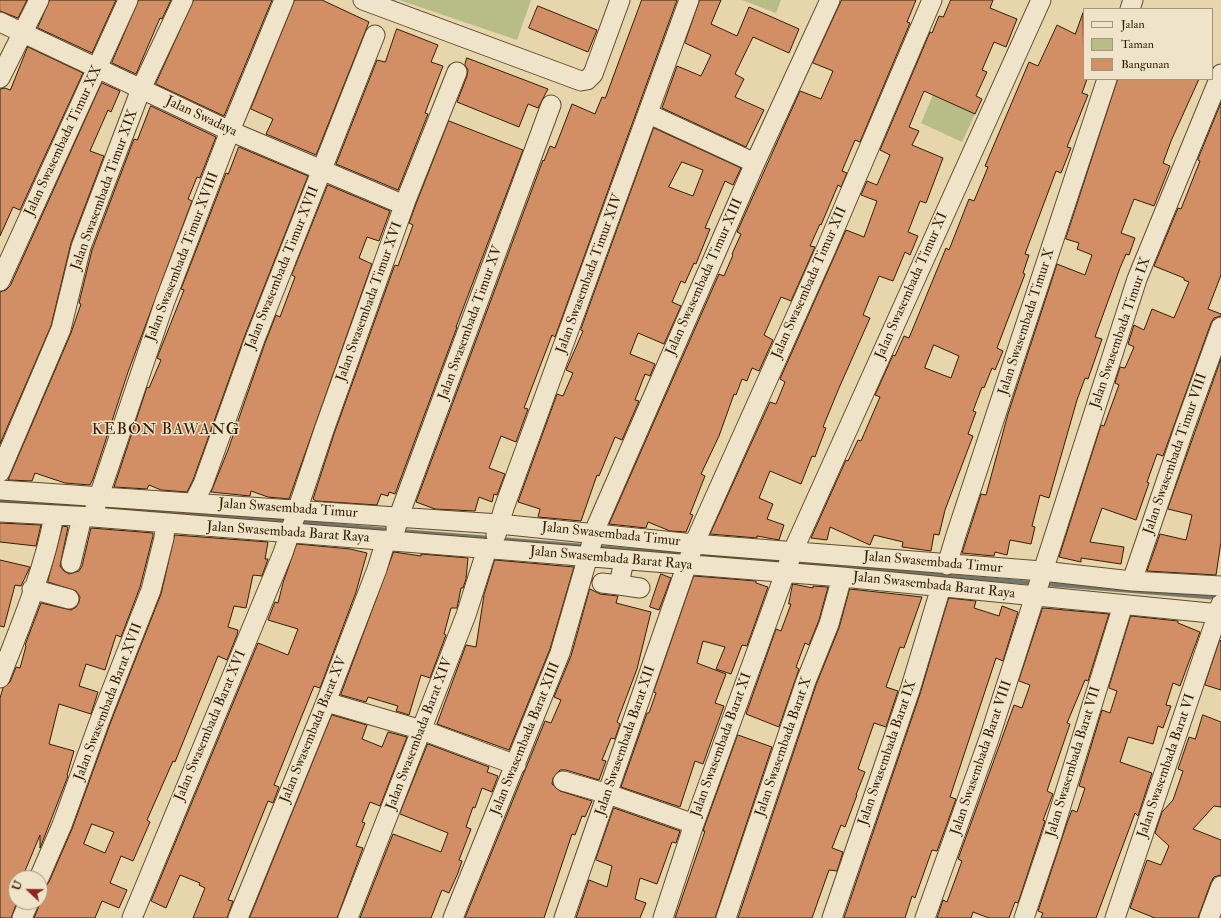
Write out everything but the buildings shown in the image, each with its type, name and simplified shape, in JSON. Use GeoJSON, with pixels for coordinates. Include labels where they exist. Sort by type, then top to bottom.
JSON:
{"type":"FeatureCollection","features":[{"type":"Feature","properties":{"kind":"street"},"geometry":{"type":"LineString","coordinates":[[0,78],[39,0]]}},
{"type":"Feature","properties":{"kind":"street","name":"Jalan Swasembada Timur XX"},"geometry":{"type":"LineString","coordinates":[[0,281],[128,0]]}},
{"type":"Feature","properties":{"kind":"street","name":"Jalan Swasembada Timur XIX"},"geometry":{"type":"LineString","coordinates":[[0,472],[61,329],[81,247],[142,89],[183,0]]}},
{"type":"Feature","properties":{"kind":"street","name":"Jalan Swasembada Timur XVIII"},"geometry":{"type":"LineString","coordinates":[[71,563],[93,510],[164,301],[230,131],[284,0]]}},
{"type":"Feature","properties":{"kind":"street"},"geometry":{"type":"LineString","coordinates":[[364,0],[581,81],[587,80],[593,74],[620,0]]}},
{"type":"Feature","properties":{"kind":"street","name":"Jalan Swasembada Timur XIV"},"geometry":{"type":"LineString","coordinates":[[494,539],[690,0]]}},
{"type":"Feature","properties":{"kind":"street","name":"Jalan Swasembada Timur XIII"},"geometry":{"type":"LineString","coordinates":[[591,545],[755,163],[830,0]]}},
{"type":"Feature","properties":{"kind":"street","name":"Jalan Swasembada Timur XII"},"geometry":{"type":"LineString","coordinates":[[691,554],[826,249],[932,0]]}},
{"type":"Feature","properties":{"kind":"street","name":"Jalan Swasembada Timur XI"},"geometry":{"type":"LineString","coordinates":[[789,561],[1041,0]]}},
{"type":"Feature","properties":{"kind":"street","name":"Jalan Swadaya"},"geometry":{"type":"LineString","coordinates":[[0,22],[230,131],[404,205]]}},
{"type":"Feature","properties":{"kind":"street","name":"Jalan Swasembada Timur XVII"},"geometry":{"type":"LineString","coordinates":[[194,502],[203,484],[255,339],[375,35]]}},
{"type":"Feature","properties":{"kind":"street","name":"Jalan Swasembada Timur XVI"},"geometry":{"type":"LineString","coordinates":[[294,522],[324,430],[404,205],[457,72]]}},
{"type":"Feature","properties":{"kind":"street","name":"Jalan Swasembada Timur IX"},"geometry":{"type":"LineString","coordinates":[[1038,583],[1137,279],[1221,74]]}},
{"type":"Feature","properties":{"kind":"street","name":"Jalan Swasembada Timur X"},"geometry":{"type":"LineString","coordinates":[[947,565],[1107,80]]}},
{"type":"Feature","properties":{"kind":"street","name":"Jalan Swasembada Timur XV"},"geometry":{"type":"LineString","coordinates":[[391,540],[551,105]]}},
{"type":"Feature","properties":{"kind":"street"},"geometry":{"type":"LineString","coordinates":[[649,114],[755,163]]}},
{"type":"Feature","properties":{"kind":"street","name":"Jalan Swasembada Timur VIII"},"geometry":{"type":"LineString","coordinates":[[1132,581],[1184,426],[1221,327]]}},
{"type":"Feature","properties":{"kind":"street","name":"Jalan Swasembada Timur"},"geometry":{"type":"LineString","coordinates":[[0,490],[93,510],[194,502],[294,522],[399,517],[494,539],[591,545],[691,554]]}},
{"type":"Feature","properties":{"kind":"street","name":"Jalan Swasembada Barat Raya"},"geometry":{"type":"LineString","coordinates":[[0,512],[54,515],[93,510],[165,523],[294,522],[391,540],[494,539],[591,545],[624,560],[691,554],[789,561],[842,577],[941,587],[1038,583],[1123,605],[1220,610]]}},
{"type":"Feature","properties":{"kind":"street"},"geometry":{"type":"LineString","coordinates":[[0,678],[52,530],[54,515]]}},
{"type":"Feature","properties":{"kind":"street","name":"Jalan Swasembada Barat XVI"},"geometry":{"type":"LineString","coordinates":[[132,918],[294,522]]}},
{"type":"Feature","properties":{"kind":"street","name":"Jalan Swasembada Barat XVII"},"geometry":{"type":"LineString","coordinates":[[42,870],[62,825],[100,720],[151,590],[162,546],[165,523]]}},
{"type":"Feature","properties":{"kind":"street","name":"Jalan Swasembada Barat XIV"},"geometry":{"type":"LineString","coordinates":[[348,918],[422,730],[494,539]]}},
{"type":"Feature","properties":{"kind":"street","name":"Jalan Swasembada Barat XV"},"geometry":{"type":"LineString","coordinates":[[238,918],[326,702],[377,569],[391,540]]}},
{"type":"Feature","properties":{"kind":"street","name":"Jalan Swasembada Barat XIII"},"geometry":{"type":"LineString","coordinates":[[453,918],[516,765],[564,641],[591,545]]}},
{"type":"Feature","properties":{"kind":"street","name":"Jalan Swasembada Barat XII"},"geometry":{"type":"LineString","coordinates":[[564,918],[691,554]]}},
{"type":"Feature","properties":{"kind":"street"},"geometry":{"type":"LineString","coordinates":[[624,560],[611,584],[640,588]]}},
{"type":"Feature","properties":{"kind":"street","name":"Jalan Swasembada Timur"},"geometry":{"type":"LineString","coordinates":[[789,561],[947,565],[1038,583],[1132,581],[1221,586]]}},
{"type":"Feature","properties":{"kind":"street","name":"Jalan Swasembada Barat XI"},"geometry":{"type":"LineString","coordinates":[[663,918],[694,824],[789,561]]}},
{"type":"Feature","properties":{"kind":"street","name":"Jalan Swasembada Barat X"},"geometry":{"type":"LineString","coordinates":[[726,918],[803,689],[829,624],[842,577]]}},
{"type":"Feature","properties":{"kind":"street","name":"Jalan Swasembada Barat VIII"},"geometry":{"type":"LineString","coordinates":[[925,918],[989,739],[1038,583]]}},
{"type":"Feature","properties":{"kind":"street","name":"Jalan Swasembada Barat IX"},"geometry":{"type":"LineString","coordinates":[[832,918],[910,690],[941,587]]}},
{"type":"Feature","properties":{"kind":"street"},"geometry":{"type":"LineString","coordinates":[[32,589],[69,599]]}},
{"type":"Feature","properties":{"kind":"street","name":"Jalan Swasembada Barat VII"},"geometry":{"type":"LineString","coordinates":[[1024,918],[1052,835],[1123,605]]}},
{"type":"Feature","properties":{"kind":"street","name":"Jalan Swasembada Barat VI"},"geometry":{"type":"LineString","coordinates":[[1115,918],[1220,610]]}},
{"type":"Feature","properties":{"kind":"street"},"geometry":{"type":"LineString","coordinates":[[326,702],[422,730],[516,765]]}},
{"type":"Feature","properties":{"kind":"street"},"geometry":{"type":"LineString","coordinates":[[563,781],[608,794],[694,824]]}},
{"type":"Feature","properties":{"kind":"street"},"geometry":{"type":"LineString","coordinates":[[1209,918],[1221,886]]}},
{"type":"Feature","properties":{"kind":"green space"},"geometry":{"type":"Polygon","coordinates":[[[399,0],[531,0],[517,40],[399,0]]]}},
{"type":"Feature","properties":{"kind":"green space"},"geometry":{"type":"Polygon","coordinates":[[[742,0],[781,0],[776,13],[742,0]]]}},
{"type":"Feature","properties":{"kind":"green space"},"geometry":{"type":"Polygon","coordinates":[[[933,95],[975,114],[962,142],[921,123],[933,95]]]}},
{"type":"Feature","properties":{"kind":"waterway"},"geometry":{"type":"LineString","coordinates":[[0,501],[90,507]]}},
{"type":"Feature","properties":{"kind":"waterway"},"geometry":{"type":"LineString","coordinates":[[101,508],[288,521]]}},
{"type":"Feature","properties":{"kind":"waterway"},"geometry":{"type":"LineString","coordinates":[[299,522],[391,530]]}},
{"type":"Feature","properties":{"kind":"waterway"},"geometry":{"type":"LineString","coordinates":[[400,531],[491,538]]}},
{"type":"Feature","properties":{"kind":"waterway"},"geometry":{"type":"LineString","coordinates":[[500,539],[585,546]]}},
{"type":"Feature","properties":{"kind":"waterway"},"geometry":{"type":"LineString","coordinates":[[596,547],[684,554]]}},
{"type":"Feature","properties":{"kind":"waterway"},"geometry":{"type":"LineString","coordinates":[[695,555],[784,562]]}},
{"type":"Feature","properties":{"kind":"waterway"},"geometry":{"type":"LineString","coordinates":[[795,563],[1033,583]]}},
{"type":"Feature","properties":{"kind":"waterway"},"geometry":{"type":"LineString","coordinates":[[1044,584],[1219,598]]}},
{"type":"Feature","properties":{"kind":"district","name":"KEBON BAWANG"},"geometry":{"type":"Point","coordinates":[166,431]}}]}
